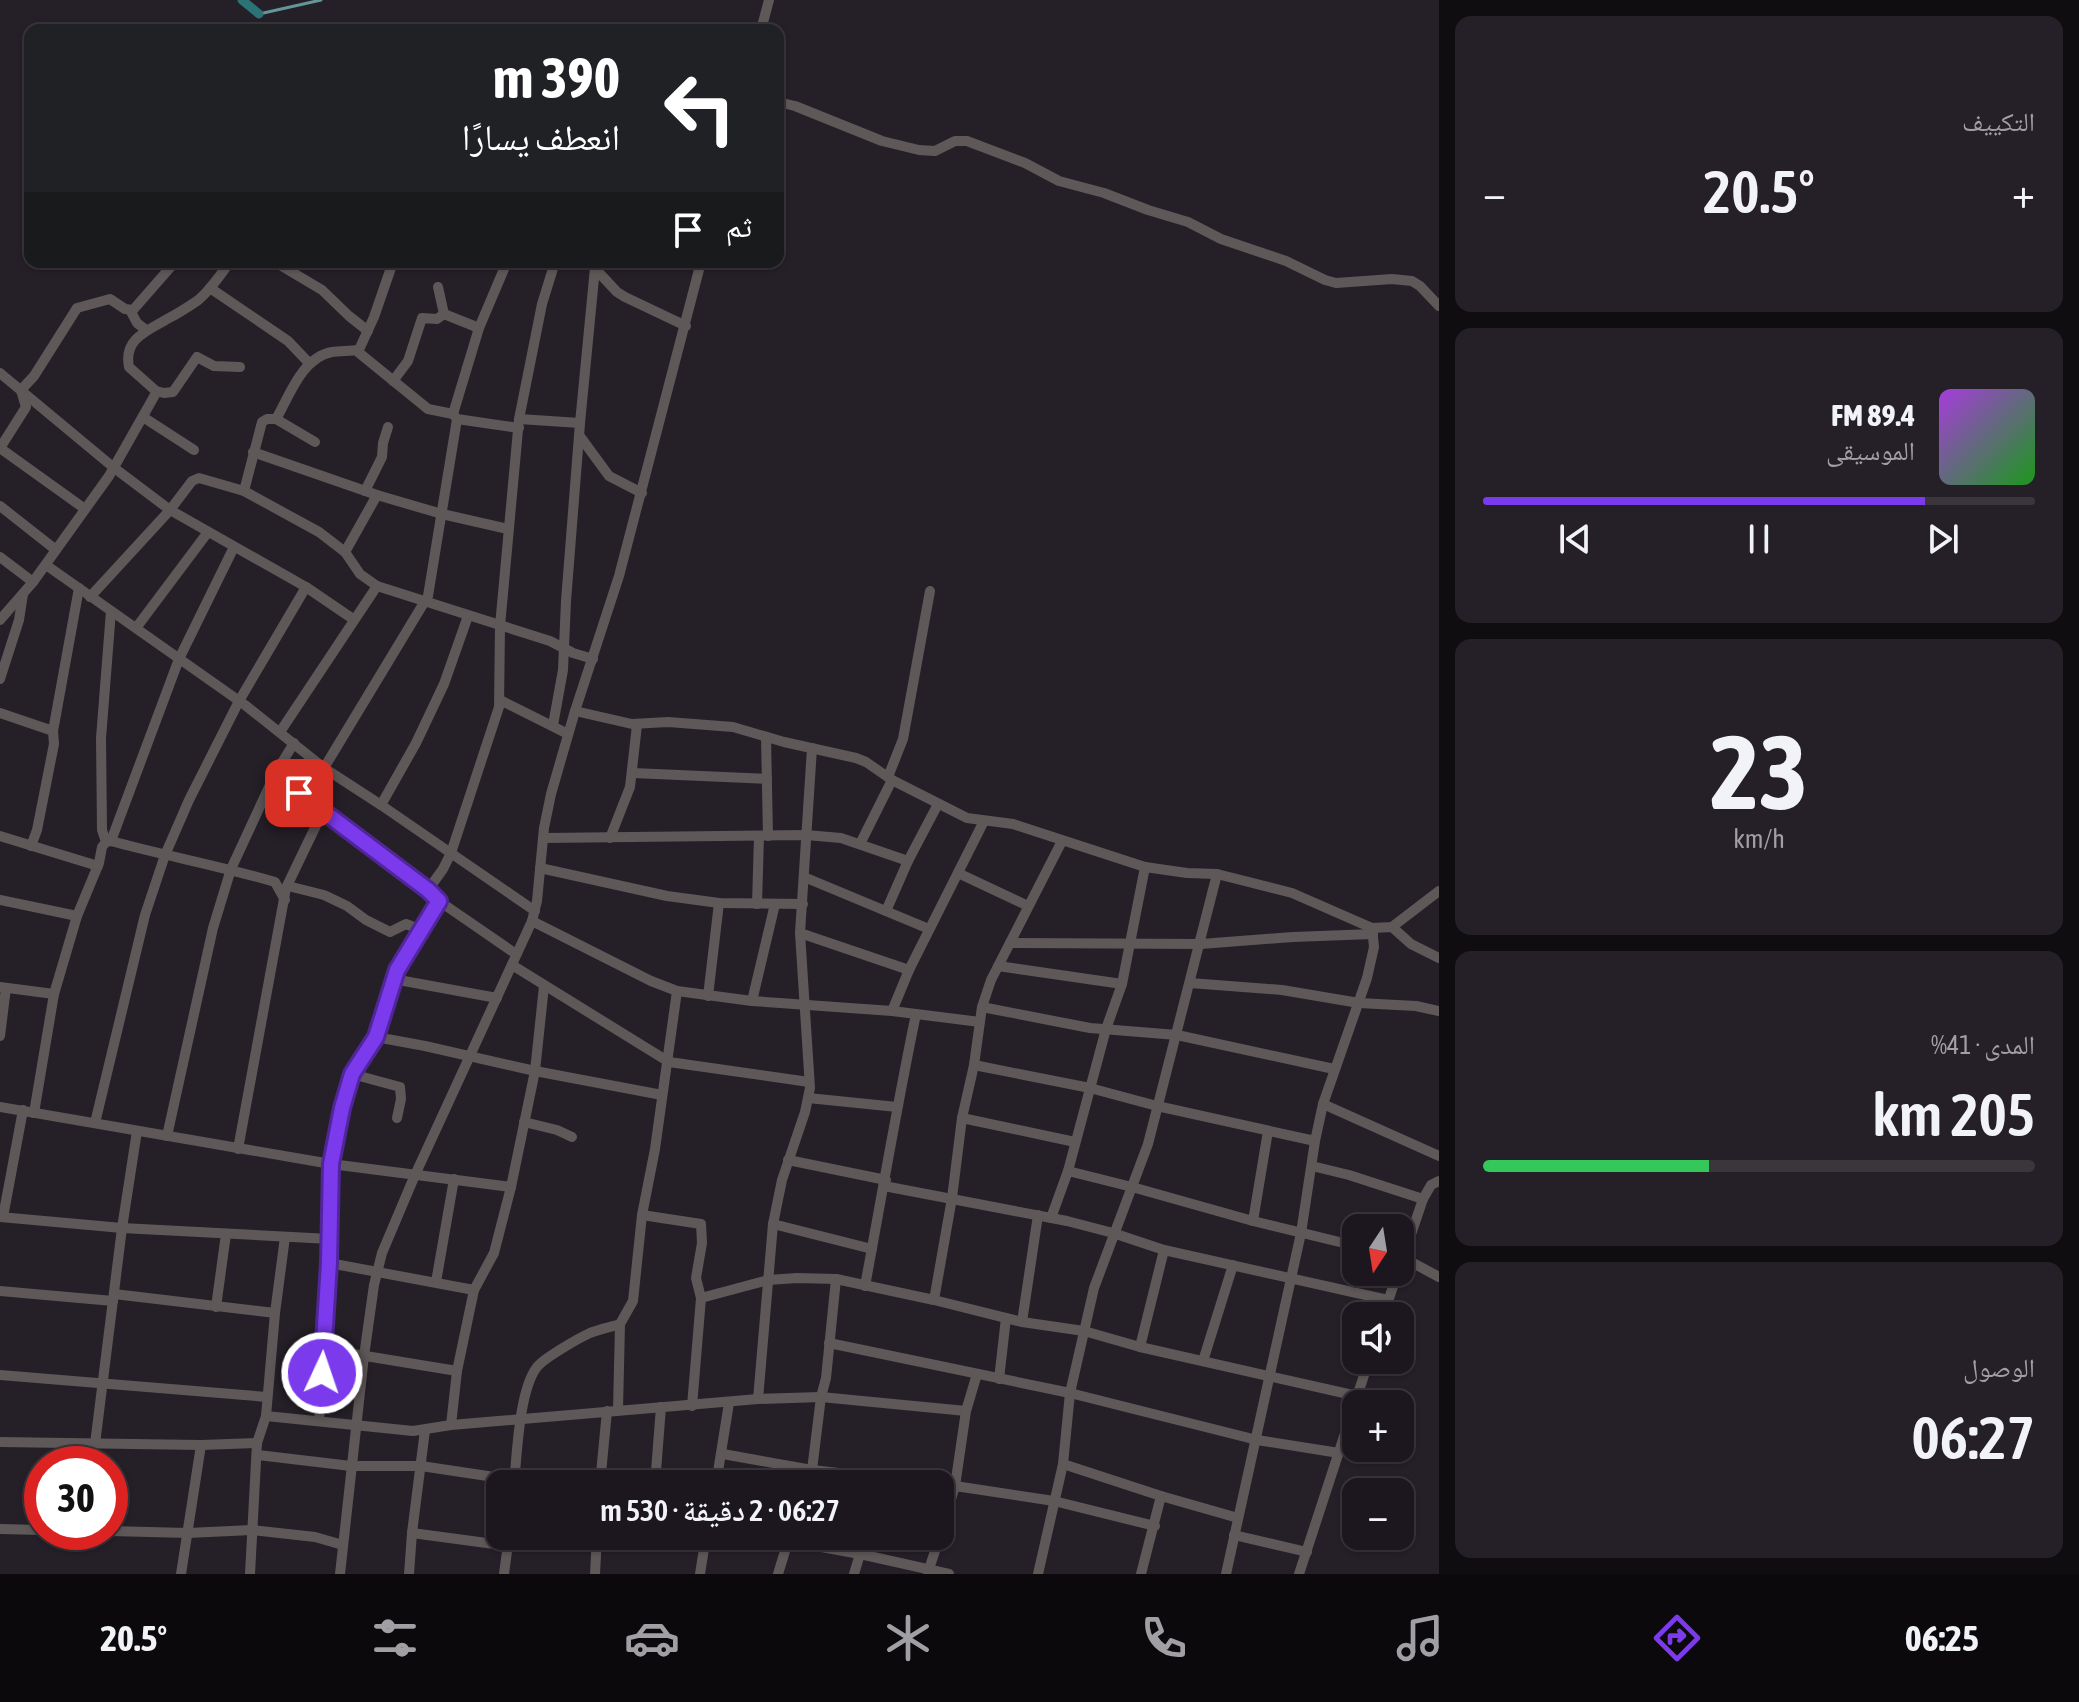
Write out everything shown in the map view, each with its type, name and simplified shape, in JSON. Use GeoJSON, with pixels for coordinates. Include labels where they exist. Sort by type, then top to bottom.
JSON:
{"type":"FeatureCollection","features":[{"type":"Feature","properties":{"kind":"street"},"geometry":{"type":"LineString","coordinates":[[763,24],[769,0]]}},
{"type":"Feature","properties":{"kind":"street"},"geometry":{"type":"LineString","coordinates":[[784,103],[882,141],[919,150],[935,151],[955,141],[967,141],[1025,163],[1059,181],[1188,222],[1221,239],[1286,261],[1325,280],[1336,283],[1392,279],[1412,281],[1439,306]]}},
{"type":"Feature","properties":{"kind":"street"},"geometry":{"type":"LineString","coordinates":[[130,310],[137,307],[170,268]]}},
{"type":"Feature","properties":{"kind":"street"},"geometry":{"type":"LineString","coordinates":[[225,268],[197,301],[146,330],[132,342],[127,361],[129,367],[156,391],[169,394],[197,357],[214,366],[240,367]]}},
{"type":"Feature","properties":{"kind":"street"},"geometry":{"type":"LineString","coordinates":[[285,268],[322,290],[368,331]]}},
{"type":"Feature","properties":{"kind":"street"},"geometry":{"type":"LineString","coordinates":[[358,350],[391,268]]}},
{"type":"Feature","properties":{"kind":"street"},"geometry":{"type":"LineString","coordinates":[[324,768],[425,603],[442,514],[455,416],[479,328],[504,268]]}},
{"type":"Feature","properties":{"kind":"street"},"geometry":{"type":"LineString","coordinates":[[428,890],[451,853],[500,700],[500,626],[519,423],[542,304],[553,268]]}},
{"type":"Feature","properties":{"kind":"street"},"geometry":{"type":"LineString","coordinates":[[553,725],[563,670],[592,268]]}},
{"type":"Feature","properties":{"kind":"street"},"geometry":{"type":"LineString","coordinates":[[595,268],[617,292],[686,326]]}},
{"type":"Feature","properties":{"kind":"street"},"geometry":{"type":"LineString","coordinates":[[340,1574],[364,1356],[377,1273],[386,1241],[533,916],[551,794],[615,590],[700,268]]}},
{"type":"Feature","properties":{"kind":"street"},"geometry":{"type":"LineString","coordinates":[[438,287],[444,314]]}},
{"type":"Feature","properties":{"kind":"street"},"geometry":{"type":"LineString","coordinates":[[210,288],[288,341],[310,364]]}},
{"type":"Feature","properties":{"kind":"street"},"geometry":{"type":"LineString","coordinates":[[21,390],[34,376],[77,308],[110,299],[130,310],[137,323],[146,330]]}},
{"type":"Feature","properties":{"kind":"street"},"geometry":{"type":"LineString","coordinates":[[444,314],[479,328]]}},
{"type":"Feature","properties":{"kind":"street"},"geometry":{"type":"LineString","coordinates":[[393,381],[408,361],[422,318],[437,319],[444,314]]}},
{"type":"Feature","properties":{"kind":"street"},"geometry":{"type":"LineString","coordinates":[[276,419],[296,379],[310,364],[330,352],[358,350],[428,409],[455,416],[519,423],[580,423]]}},
{"type":"Feature","properties":{"kind":"street"},"geometry":{"type":"LineString","coordinates":[[0,373],[170,510],[306,587],[353,619]]}},
{"type":"Feature","properties":{"kind":"street"},"geometry":{"type":"LineString","coordinates":[[21,390],[26,407],[0,448],[85,509]]}},
{"type":"Feature","properties":{"kind":"street"},"geometry":{"type":"LineString","coordinates":[[0,620],[33,582],[85,509],[156,391]]}},
{"type":"Feature","properties":{"kind":"street"},"geometry":{"type":"LineString","coordinates":[[143,417],[194,450]]}},
{"type":"Feature","properties":{"kind":"street"},"geometry":{"type":"LineString","coordinates":[[244,491],[262,422],[276,419],[315,442]]}},
{"type":"Feature","properties":{"kind":"street"},"geometry":{"type":"LineString","coordinates":[[365,491],[382,457],[388,427]]}},
{"type":"Feature","properties":{"kind":"street"},"geometry":{"type":"LineString","coordinates":[[579,435],[609,476],[642,493]]}},
{"type":"Feature","properties":{"kind":"street"},"geometry":{"type":"LineString","coordinates":[[253,452],[377,495],[508,529]]}},
{"type":"Feature","properties":{"kind":"street"},"geometry":{"type":"LineString","coordinates":[[90,597],[170,510],[192,481],[199,478],[244,491],[319,532],[345,552],[360,574],[377,586],[550,641],[593,659]]}},
{"type":"Feature","properties":{"kind":"street"},"geometry":{"type":"LineString","coordinates":[[345,552],[377,495]]}},
{"type":"Feature","properties":{"kind":"street"},"geometry":{"type":"LineString","coordinates":[[0,506],[56,550]]}},
{"type":"Feature","properties":{"kind":"street"},"geometry":{"type":"LineString","coordinates":[[136,628],[208,532]]}},
{"type":"Feature","properties":{"kind":"street"},"geometry":{"type":"LineString","coordinates":[[234,547],[179,659],[77,916],[54,994],[2,1217],[122,1228],[330,1239]]}},
{"type":"Feature","properties":{"kind":"street"},"geometry":{"type":"LineString","coordinates":[[0,557],[33,582]]}},
{"type":"Feature","properties":{"kind":"street"},"geometry":{"type":"LineString","coordinates":[[46,565],[239,701],[324,768],[451,853],[533,916],[651,981],[677,991],[708,996],[892,1011],[980,1022]]}},
{"type":"Feature","properties":{"kind":"street"},"geometry":{"type":"LineString","coordinates":[[280,732],[377,586]]}},
{"type":"Feature","properties":{"kind":"street"},"geometry":{"type":"LineString","coordinates":[[95,1123],[145,915],[165,855],[239,701],[306,587]]}},
{"type":"Feature","properties":{"kind":"street"},"geometry":{"type":"LineString","coordinates":[[31,846],[54,744],[53,731],[79,588]]}},
{"type":"Feature","properties":{"kind":"street"},"geometry":{"type":"LineString","coordinates":[[860,844],[890,779],[903,739],[930,591]]}},
{"type":"Feature","properties":{"kind":"street"},"geometry":{"type":"LineString","coordinates":[[0,679],[19,620],[23,594]]}},
{"type":"Feature","properties":{"kind":"street"},"geometry":{"type":"LineString","coordinates":[[108,842],[102,830],[101,738],[111,611]]}},
{"type":"Feature","properties":{"kind":"street"},"geometry":{"type":"LineString","coordinates":[[381,805],[416,743],[444,684],[468,616]]}},
{"type":"Feature","properties":{"kind":"street"},"geometry":{"type":"LineString","coordinates":[[500,700],[568,734]]}},
{"type":"Feature","properties":{"kind":"street"},"geometry":{"type":"LineString","coordinates":[[575,711],[637,725],[661,722],[733,727],[856,758],[967,818],[1003,822],[1145,867],[1217,874],[1300,896],[1372,931]]}},
{"type":"Feature","properties":{"kind":"street"},"geometry":{"type":"LineString","coordinates":[[0,713],[53,731]]}},
{"type":"Feature","properties":{"kind":"street"},"geometry":{"type":"LineString","coordinates":[[610,838],[633,773],[637,725]]}},
{"type":"Feature","properties":{"kind":"street"},"geometry":{"type":"LineString","coordinates":[[757,904],[764,836],[766,737]]}},
{"type":"Feature","properties":{"kind":"street"},"geometry":{"type":"LineString","coordinates":[[167,1136],[213,928],[231,869],[275,774],[294,743]]}},
{"type":"Feature","properties":{"kind":"street"},"geometry":{"type":"LineString","coordinates":[[758,1399],[773,1224],[788,1160],[808,1098],[800,933],[812,748]]}},
{"type":"Feature","properties":{"kind":"street"},"geometry":{"type":"LineString","coordinates":[[633,773],[767,779]]}},
{"type":"Feature","properties":{"kind":"street"},"geometry":{"type":"LineString","coordinates":[[275,774],[428,890],[544,986],[669,1062],[809,1082]]}},
{"type":"Feature","properties":{"kind":"street"},"geometry":{"type":"LineString","coordinates":[[886,911],[938,804]]}},
{"type":"Feature","properties":{"kind":"street"},"geometry":{"type":"LineString","coordinates":[[238,1149],[288,886],[323,811]]}},
{"type":"Feature","properties":{"kind":"street"},"geometry":{"type":"LineString","coordinates":[[892,1011],[909,970],[984,821]]}},
{"type":"Feature","properties":{"kind":"street"},"geometry":{"type":"LineString","coordinates":[[543,838],[806,835],[841,838],[908,861]]}},
{"type":"Feature","properties":{"kind":"street"},"geometry":{"type":"LineString","coordinates":[[0,836],[98,866]]}},
{"type":"Feature","properties":{"kind":"street"},"geometry":{"type":"LineString","coordinates":[[934,1300],[982,1007],[991,980],[1062,841]]}},
{"type":"Feature","properties":{"kind":"street"},"geometry":{"type":"LineString","coordinates":[[108,842],[275,882],[285,900]]}},
{"type":"Feature","properties":{"kind":"street"},"geometry":{"type":"LineString","coordinates":[[1051,1218],[1068,1171],[1106,1029],[1122,984],[1145,867]]}},
{"type":"Feature","properties":{"kind":"street"},"geometry":{"type":"LineString","coordinates":[[540,868],[645,893],[719,903],[803,904]]}},
{"type":"Feature","properties":{"kind":"street"},"geometry":{"type":"LineString","coordinates":[[958,873],[1028,906]]}},
{"type":"Feature","properties":{"kind":"street"},"geometry":{"type":"LineString","coordinates":[[1040,1574],[1063,1464],[1070,1393],[1094,1288],[1148,1144],[1217,874]]}},
{"type":"Feature","properties":{"kind":"street"},"geometry":{"type":"LineString","coordinates":[[804,877],[929,929]]}},
{"type":"Feature","properties":{"kind":"street"},"geometry":{"type":"LineString","coordinates":[[288,886],[324,895],[390,932],[406,924],[421,930]]}},
{"type":"Feature","properties":{"kind":"street"},"geometry":{"type":"LineString","coordinates":[[1010,943],[1201,944],[1372,931],[1392,927],[1439,891]]}},
{"type":"Feature","properties":{"kind":"street"},"geometry":{"type":"LineString","coordinates":[[0,900],[77,916]]}},
{"type":"Feature","properties":{"kind":"street"},"geometry":{"type":"LineString","coordinates":[[319,1421],[329,1263],[331,1164],[342,1108],[352,1074],[376,1037],[393,979],[439,901]]}},
{"type":"Feature","properties":{"kind":"street"},"geometry":{"type":"LineString","coordinates":[[708,996],[719,903]]}},
{"type":"Feature","properties":{"kind":"street"},"geometry":{"type":"LineString","coordinates":[[752,1001],[775,904]]}},
{"type":"Feature","properties":{"kind":"street"},"geometry":{"type":"LineString","coordinates":[[1392,927],[1411,944],[1439,958]]}},
{"type":"Feature","properties":{"kind":"street"},"geometry":{"type":"LineString","coordinates":[[1226,1574],[1301,1233],[1323,1104],[1372,959],[1372,931]]}},
{"type":"Feature","properties":{"kind":"street"},"geometry":{"type":"LineString","coordinates":[[800,933],[909,970]]}},
{"type":"Feature","properties":{"kind":"street"},"geometry":{"type":"LineString","coordinates":[[998,966],[1122,984]]}},
{"type":"Feature","properties":{"kind":"street"},"geometry":{"type":"LineString","coordinates":[[393,979],[497,998]]}},
{"type":"Feature","properties":{"kind":"street"},"geometry":{"type":"LineString","coordinates":[[1190,983],[1274,989],[1359,1003],[1416,1006],[1439,1011]]}},
{"type":"Feature","properties":{"kind":"street"},"geometry":{"type":"LineString","coordinates":[[451,1425],[457,1371],[474,1290],[494,1253],[511,1187],[535,1071],[544,986]]}},
{"type":"Feature","properties":{"kind":"street"},"geometry":{"type":"LineString","coordinates":[[0,1036],[3,987],[54,994]]}},
{"type":"Feature","properties":{"kind":"street"},"geometry":{"type":"LineString","coordinates":[[602,1470],[612,1410],[620,1324],[633,1301],[642,1215],[669,1062],[677,991]]}},
{"type":"Feature","properties":{"kind":"street"},"geometry":{"type":"LineString","coordinates":[[982,1007],[1106,1029],[1177,1035],[1334,1069]]}},
{"type":"Feature","properties":{"kind":"street"},"geometry":{"type":"LineString","coordinates":[[865,1286],[916,1014]]}},
{"type":"Feature","properties":{"kind":"street"},"geometry":{"type":"LineString","coordinates":[[376,1037],[662,1095]]}},
{"type":"Feature","properties":{"kind":"street"},"geometry":{"type":"LineString","coordinates":[[974,1065],[1090,1088],[1315,1141]]}},
{"type":"Feature","properties":{"kind":"street"},"geometry":{"type":"LineString","coordinates":[[352,1074],[400,1087],[397,1118]]}},
{"type":"Feature","properties":{"kind":"street"},"geometry":{"type":"LineString","coordinates":[[808,1098],[897,1107]]}},
{"type":"Feature","properties":{"kind":"street"},"geometry":{"type":"LineString","coordinates":[[1323,1104],[1439,1156]]}},
{"type":"Feature","properties":{"kind":"street"},"geometry":{"type":"LineString","coordinates":[[0,1107],[331,1164],[511,1187]]}},
{"type":"Feature","properties":{"kind":"street"},"geometry":{"type":"LineString","coordinates":[[962,1118],[1075,1142]]}},
{"type":"Feature","properties":{"kind":"street"},"geometry":{"type":"LineString","coordinates":[[524,1122],[572,1137]]}},
{"type":"Feature","properties":{"kind":"street"},"geometry":{"type":"LineString","coordinates":[[95,1444],[137,1131]]}},
{"type":"Feature","properties":{"kind":"street"},"geometry":{"type":"LineString","coordinates":[[1253,1221],[1268,1131]]}},
{"type":"Feature","properties":{"kind":"street"},"geometry":{"type":"LineString","coordinates":[[788,1160],[1051,1218],[1113,1233],[1164,1250],[1388,1300],[1393,1286]]}},
{"type":"Feature","properties":{"kind":"street"},"geometry":{"type":"LineString","coordinates":[[1312,1166],[1423,1199]]}},
{"type":"Feature","properties":{"kind":"street"},"geometry":{"type":"LineString","coordinates":[[1068,1171],[1342,1243]]}},
{"type":"Feature","properties":{"kind":"street"},"geometry":{"type":"LineString","coordinates":[[436,1282],[454,1179]]}},
{"type":"Feature","properties":{"kind":"street"},"geometry":{"type":"LineString","coordinates":[[1414,1224],[1431,1185],[1439,1181]]}},
{"type":"Feature","properties":{"kind":"street"},"geometry":{"type":"LineString","coordinates":[[642,1215],[701,1224],[702,1243],[696,1278],[701,1298],[692,1406]]}},
{"type":"Feature","properties":{"kind":"street"},"geometry":{"type":"LineString","coordinates":[[1022,1322],[1038,1215]]}},
{"type":"Feature","properties":{"kind":"street"},"geometry":{"type":"LineString","coordinates":[[773,1224],[872,1249]]}},
{"type":"Feature","properties":{"kind":"street"},"geometry":{"type":"LineString","coordinates":[[216,1307],[226,1234]]}},
{"type":"Feature","properties":{"kind":"street"},"geometry":{"type":"LineString","coordinates":[[250,1574],[257,1443],[266,1416],[285,1237]]}},
{"type":"Feature","properties":{"kind":"street"},"geometry":{"type":"LineString","coordinates":[[1140,1347],[1164,1250]]}},
{"type":"Feature","properties":{"kind":"street"},"geometry":{"type":"LineString","coordinates":[[329,1263],[474,1290]]}},
{"type":"Feature","properties":{"kind":"street"},"geometry":{"type":"LineString","coordinates":[[1203,1361],[1233,1265]]}},
{"type":"Feature","properties":{"kind":"street"},"geometry":{"type":"LineString","coordinates":[[1414,1268],[1439,1277]]}},
{"type":"Feature","properties":{"kind":"street"},"geometry":{"type":"LineString","coordinates":[[701,1298],[768,1280],[836,1279],[1022,1322],[1084,1331],[1140,1347],[1342,1393]]}},
{"type":"Feature","properties":{"kind":"street"},"geometry":{"type":"LineString","coordinates":[[723,1454],[812,1470],[826,1378],[836,1279]]}},
{"type":"Feature","properties":{"kind":"street"},"geometry":{"type":"LineString","coordinates":[[0,1291],[113,1297],[275,1313]]}},
{"type":"Feature","properties":{"kind":"street"},"geometry":{"type":"LineString","coordinates":[[999,1379],[1006,1318]]}},
{"type":"Feature","properties":{"kind":"street"},"geometry":{"type":"LineString","coordinates":[[515,1470],[520,1418],[536,1368],[542,1361],[590,1334],[620,1324]]}},
{"type":"Feature","properties":{"kind":"street"},"geometry":{"type":"LineString","coordinates":[[829,1343],[1070,1393],[1257,1440],[1339,1453]]}},
{"type":"Feature","properties":{"kind":"street"},"geometry":{"type":"LineString","coordinates":[[323,1349],[457,1371]]}},
{"type":"Feature","properties":{"kind":"street"},"geometry":{"type":"LineString","coordinates":[[954,1489],[966,1411],[977,1374]]}},
{"type":"Feature","properties":{"kind":"street"},"geometry":{"type":"LineString","coordinates":[[0,1375],[267,1397]]}},
{"type":"Feature","properties":{"kind":"street"},"geometry":{"type":"LineString","coordinates":[[266,1416],[413,1431],[520,1418],[758,1399],[821,1397],[966,1411]]}},
{"type":"Feature","properties":{"kind":"street"},"geometry":{"type":"LineString","coordinates":[[719,1470],[729,1403]]}},
{"type":"Feature","properties":{"kind":"street"},"geometry":{"type":"LineString","coordinates":[[656,1470],[661,1407]]}},
{"type":"Feature","properties":{"kind":"street"},"geometry":{"type":"LineString","coordinates":[[409,1574],[425,1430]]}},
{"type":"Feature","properties":{"kind":"street"},"geometry":{"type":"LineString","coordinates":[[0,1442],[257,1443]]}},
{"type":"Feature","properties":{"kind":"street"},"geometry":{"type":"LineString","coordinates":[[1299,1574],[1342,1444]]}},
{"type":"Feature","properties":{"kind":"street"},"geometry":{"type":"LineString","coordinates":[[181,1574],[201,1445]]}},
{"type":"Feature","properties":{"kind":"street"},"geometry":{"type":"LineString","coordinates":[[258,1455],[351,1466],[421,1466],[486,1477]]}},
{"type":"Feature","properties":{"kind":"street"},"geometry":{"type":"LineString","coordinates":[[1063,1464],[1238,1518]]}},
{"type":"Feature","properties":{"kind":"street"},"geometry":{"type":"LineString","coordinates":[[955,1486],[1054,1501],[1155,1526]]}},
{"type":"Feature","properties":{"kind":"street"},"geometry":{"type":"LineString","coordinates":[[1141,1574],[1161,1496]]}},
{"type":"Feature","properties":{"kind":"street"},"geometry":{"type":"LineString","coordinates":[[0,1529],[24,1530]]}},
{"type":"Feature","properties":{"kind":"street"},"geometry":{"type":"LineString","coordinates":[[128,1531],[252,1530],[315,1537],[343,1545]]}},
{"type":"Feature","properties":{"kind":"street"},"geometry":{"type":"LineString","coordinates":[[412,1533],[486,1539]]}},
{"type":"Feature","properties":{"kind":"street"},"geometry":{"type":"LineString","coordinates":[[1234,1535],[1307,1552]]}},
{"type":"Feature","properties":{"kind":"street"},"geometry":{"type":"LineString","coordinates":[[504,1574],[508,1550]]}},
{"type":"Feature","properties":{"kind":"street"},"geometry":{"type":"LineString","coordinates":[[595,1574],[596,1550]]}},
{"type":"Feature","properties":{"kind":"street"},"geometry":{"type":"LineString","coordinates":[[700,1574],[704,1550]]}},
{"type":"Feature","properties":{"kind":"street"},"geometry":{"type":"LineString","coordinates":[[778,1574],[786,1550]]}},
{"type":"Feature","properties":{"kind":"street"},"geometry":{"type":"LineString","coordinates":[[841,1550],[949,1574]]}},
{"type":"Feature","properties":{"kind":"street"},"geometry":{"type":"LineString","coordinates":[[928,1571],[935,1550]]}},
{"type":"Feature","properties":{"kind":"street"},"geometry":{"type":"LineString","coordinates":[[854,1574],[860,1554]]}},
{"type":"Feature","properties":{"kind":"waterway"},"geometry":{"type":"LineString","coordinates":[[242,0],[259,14]]}},
{"type":"Feature","properties":{"kind":"waterway"},"geometry":{"type":"LineString","coordinates":[[259,14],[321,0]]}},
{"type":"Feature","properties":{"kind":"route"},"geometry":{"type":"LineString","coordinates":[[299,793],[439,901],[397,970],[376,1037],[352,1074],[342,1108],[331,1164],[322,1373]]}}]}
